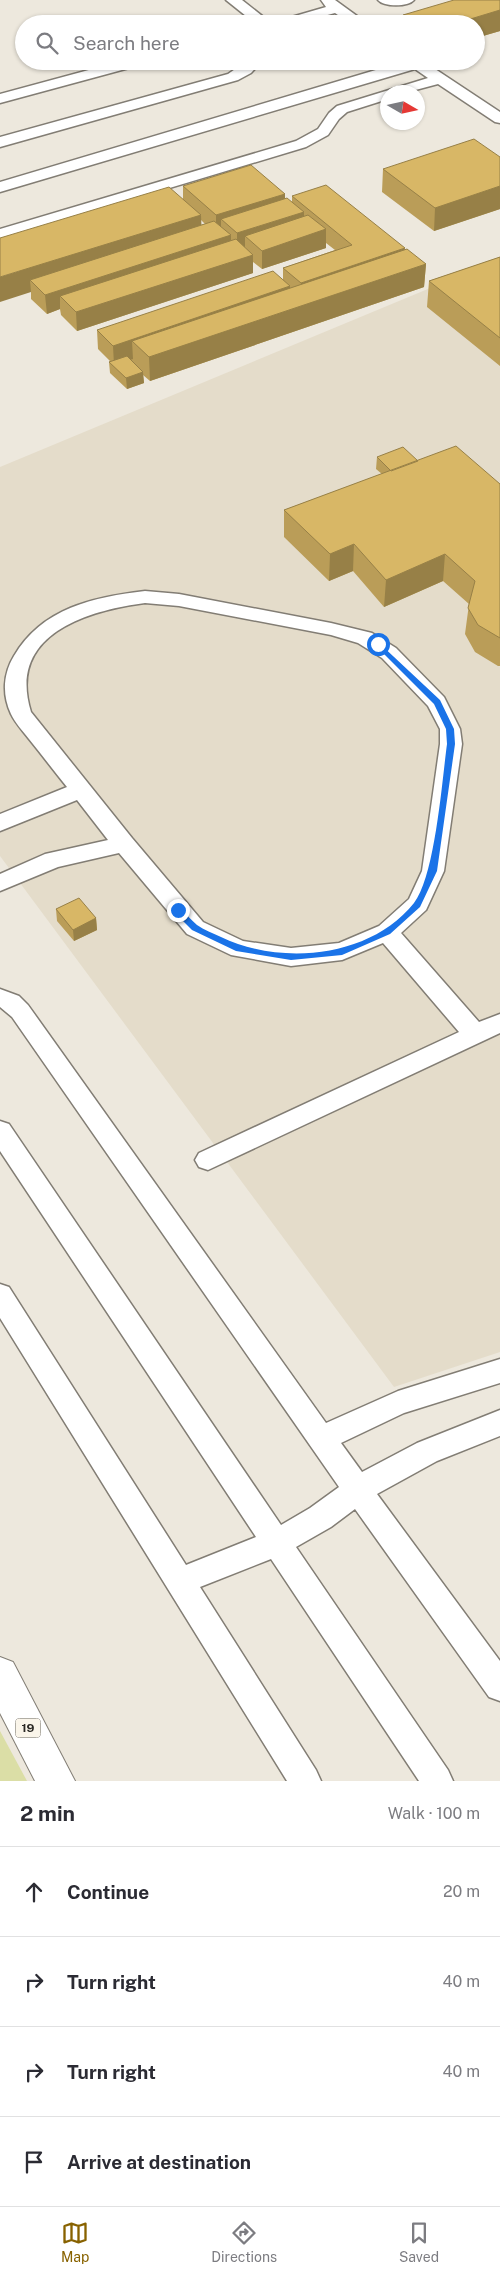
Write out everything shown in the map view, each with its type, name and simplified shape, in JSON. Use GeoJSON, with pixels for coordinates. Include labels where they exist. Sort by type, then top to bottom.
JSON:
{"type":"FeatureCollection","features":[{"type":"Feature","properties":{"kind":"main road","name":"19"},"geometry":{"type":"LineString","coordinates":[[0,1675],[56,1781]]}},
{"type":"Feature","properties":{"kind":"lane"},"geometry":{"type":"LineString","coordinates":[[233,0],[253,15]]}},
{"type":"Feature","properties":{"kind":"lane"},"geometry":{"type":"LineString","coordinates":[[385,0],[407,0]]}},
{"type":"Feature","properties":{"kind":"lane"},"geometry":{"type":"LineString","coordinates":[[302,15],[332,4],[345,15]]}},
{"type":"Feature","properties":{"kind":"lane"},"geometry":{"type":"LineString","coordinates":[[0,99],[106,70]]}},
{"type":"Feature","properties":{"kind":"lane"},"geometry":{"type":"LineString","coordinates":[[0,142],[233,77],[246,70]]}},
{"type":"Feature","properties":{"kind":"lane"},"geometry":{"type":"LineString","coordinates":[[0,186],[390,70]]}},
{"type":"Feature","properties":{"kind":"lane"},"geometry":{"type":"LineString","coordinates":[[425,70],[500,119]]}},
{"type":"Feature","properties":{"kind":"lane"},"geometry":{"type":"LineString","coordinates":[[420,85],[440,80]]}},
{"type":"Feature","properties":{"kind":"lane"},"geometry":{"type":"LineString","coordinates":[[0,234],[300,144],[323,132],[334,116],[342,109],[380,96]]}},
{"type":"Feature","properties":{"kind":"lane"},"geometry":{"type":"LineString","coordinates":[[145,597],[179,600],[331,629],[365,638],[389,652],[438,702],[450,729],[451,744],[433,871],[418,904],[387,932],[342,951],[291,957],[239,949],[195,928],[178,910],[80,790],[22,714],[15,690],[18,667],[30,644],[58,621],[79,610],[111,601],[145,597]]}},
{"type":"Feature","properties":{"kind":"lane"},"geometry":{"type":"LineString","coordinates":[[0,823],[80,790]]}},
{"type":"Feature","properties":{"kind":"lane"},"geometry":{"type":"LineString","coordinates":[[0,883],[53,860],[124,844]]}},
{"type":"Feature","properties":{"kind":"lane"},"geometry":{"type":"LineString","coordinates":[[387,932],[476,1035]]}},
{"type":"Feature","properties":{"kind":"lane"},"geometry":{"type":"LineString","coordinates":[[4,995],[20,1011],[321,1439],[500,1686]]}},
{"type":"Feature","properties":{"kind":"lane"},"geometry":{"type":"LineString","coordinates":[[208,1160],[500,1023]]}},
{"type":"Feature","properties":{"kind":"lane"},"geometry":{"type":"LineString","coordinates":[[0,1131],[437,1781]]}},
{"type":"Feature","properties":{"kind":"lane"},"geometry":{"type":"LineString","coordinates":[[0,1295],[305,1781]]}},
{"type":"Feature","properties":{"kind":"lane"},"geometry":{"type":"LineString","coordinates":[[321,1439],[398,1403],[500,1371]]}},
{"type":"Feature","properties":{"kind":"lane"},"geometry":{"type":"LineString","coordinates":[[179,1581],[225,1566],[276,1542],[316,1521],[358,1490],[432,1450],[500,1423]]}},
{"type":"Feature","properties":{"kind":"shaded area"},"geometry":{"type":"Polygon","coordinates":[[[500,259],[500,1352],[394,1387],[0,856],[0,467],[500,259]]]}},
{"type":"Feature","properties":{"kind":"green space"},"geometry":{"type":"Polygon","coordinates":[[[0,1731],[27,1781],[0,1781],[0,1731]]]}},
{"type":"Feature","properties":{"kind":"building"},"geometry":{"type":"Polygon","coordinates":[[[454,0],[500,0],[500,10],[484,15],[403,15],[454,0]]]}},
{"type":"Feature","properties":{"kind":"building"},"geometry":{"type":"Polygon","coordinates":[[[474,139],[500,157],[500,186],[435,208],[383,169],[474,139]]]}},
{"type":"Feature","properties":{"kind":"building"},"geometry":{"type":"Polygon","coordinates":[[[251,165],[285,194],[216,215],[183,186],[251,165]]]}},
{"type":"Feature","properties":{"kind":"building"},"geometry":{"type":"Polygon","coordinates":[[[326,185],[405,248],[301,283],[283,268],[352,245],[292,196],[326,185]]]}},
{"type":"Feature","properties":{"kind":"building"},"geometry":{"type":"Polygon","coordinates":[[[169,187],[201,215],[0,277],[0,238],[169,187]]]}},
{"type":"Feature","properties":{"kind":"building"},"geometry":{"type":"Polygon","coordinates":[[[287,198],[304,212],[237,233],[221,219],[287,198]]]}},
{"type":"Feature","properties":{"kind":"building"},"geometry":{"type":"Polygon","coordinates":[[[308,215],[326,229],[262,251],[245,236],[308,215]]]}},
{"type":"Feature","properties":{"kind":"building"},"geometry":{"type":"Polygon","coordinates":[[[214,221],[231,235],[45,295],[30,280],[214,221]]]}},
{"type":"Feature","properties":{"kind":"building"},"geometry":{"type":"Polygon","coordinates":[[[236,239],[253,255],[76,312],[60,296],[236,239]]]}},
{"type":"Feature","properties":{"kind":"building"},"geometry":{"type":"Polygon","coordinates":[[[407,249],[426,264],[149,357],[132,341],[407,249]]]}},
{"type":"Feature","properties":{"kind":"building"},"geometry":{"type":"Polygon","coordinates":[[[500,257],[500,338],[429,281],[500,257]]]}},
{"type":"Feature","properties":{"kind":"building"},"geometry":{"type":"Polygon","coordinates":[[[273,271],[290,286],[113,346],[97,330],[273,271]]]}},
{"type":"Feature","properties":{"kind":"building"},"geometry":{"type":"Polygon","coordinates":[[[127,356],[143,372],[126,378],[109,362],[127,356]]]}},
{"type":"Feature","properties":{"kind":"building"},"geometry":{"type":"Polygon","coordinates":[[[456,446],[500,484],[500,638],[478,625],[468,608],[475,581],[445,554],[386,580],[354,544],[330,554],[284,510],[456,446]]]}},
{"type":"Feature","properties":{"kind":"building"},"geometry":{"type":"Polygon","coordinates":[[[403,447],[418,461],[391,471],[377,457],[403,447]]]}},
{"type":"Feature","properties":{"kind":"building"},"geometry":{"type":"Polygon","coordinates":[[[79,898],[96,918],[73,930],[56,909],[79,898]]]}},
{"type":"Feature","properties":{"kind":"route"},"geometry":{"type":"LineString","coordinates":[[178,910],[195,928],[239,949],[291,957],[342,951],[387,932],[418,904],[433,871],[451,744],[450,729],[438,702],[389,652],[378,644]]}}]}
